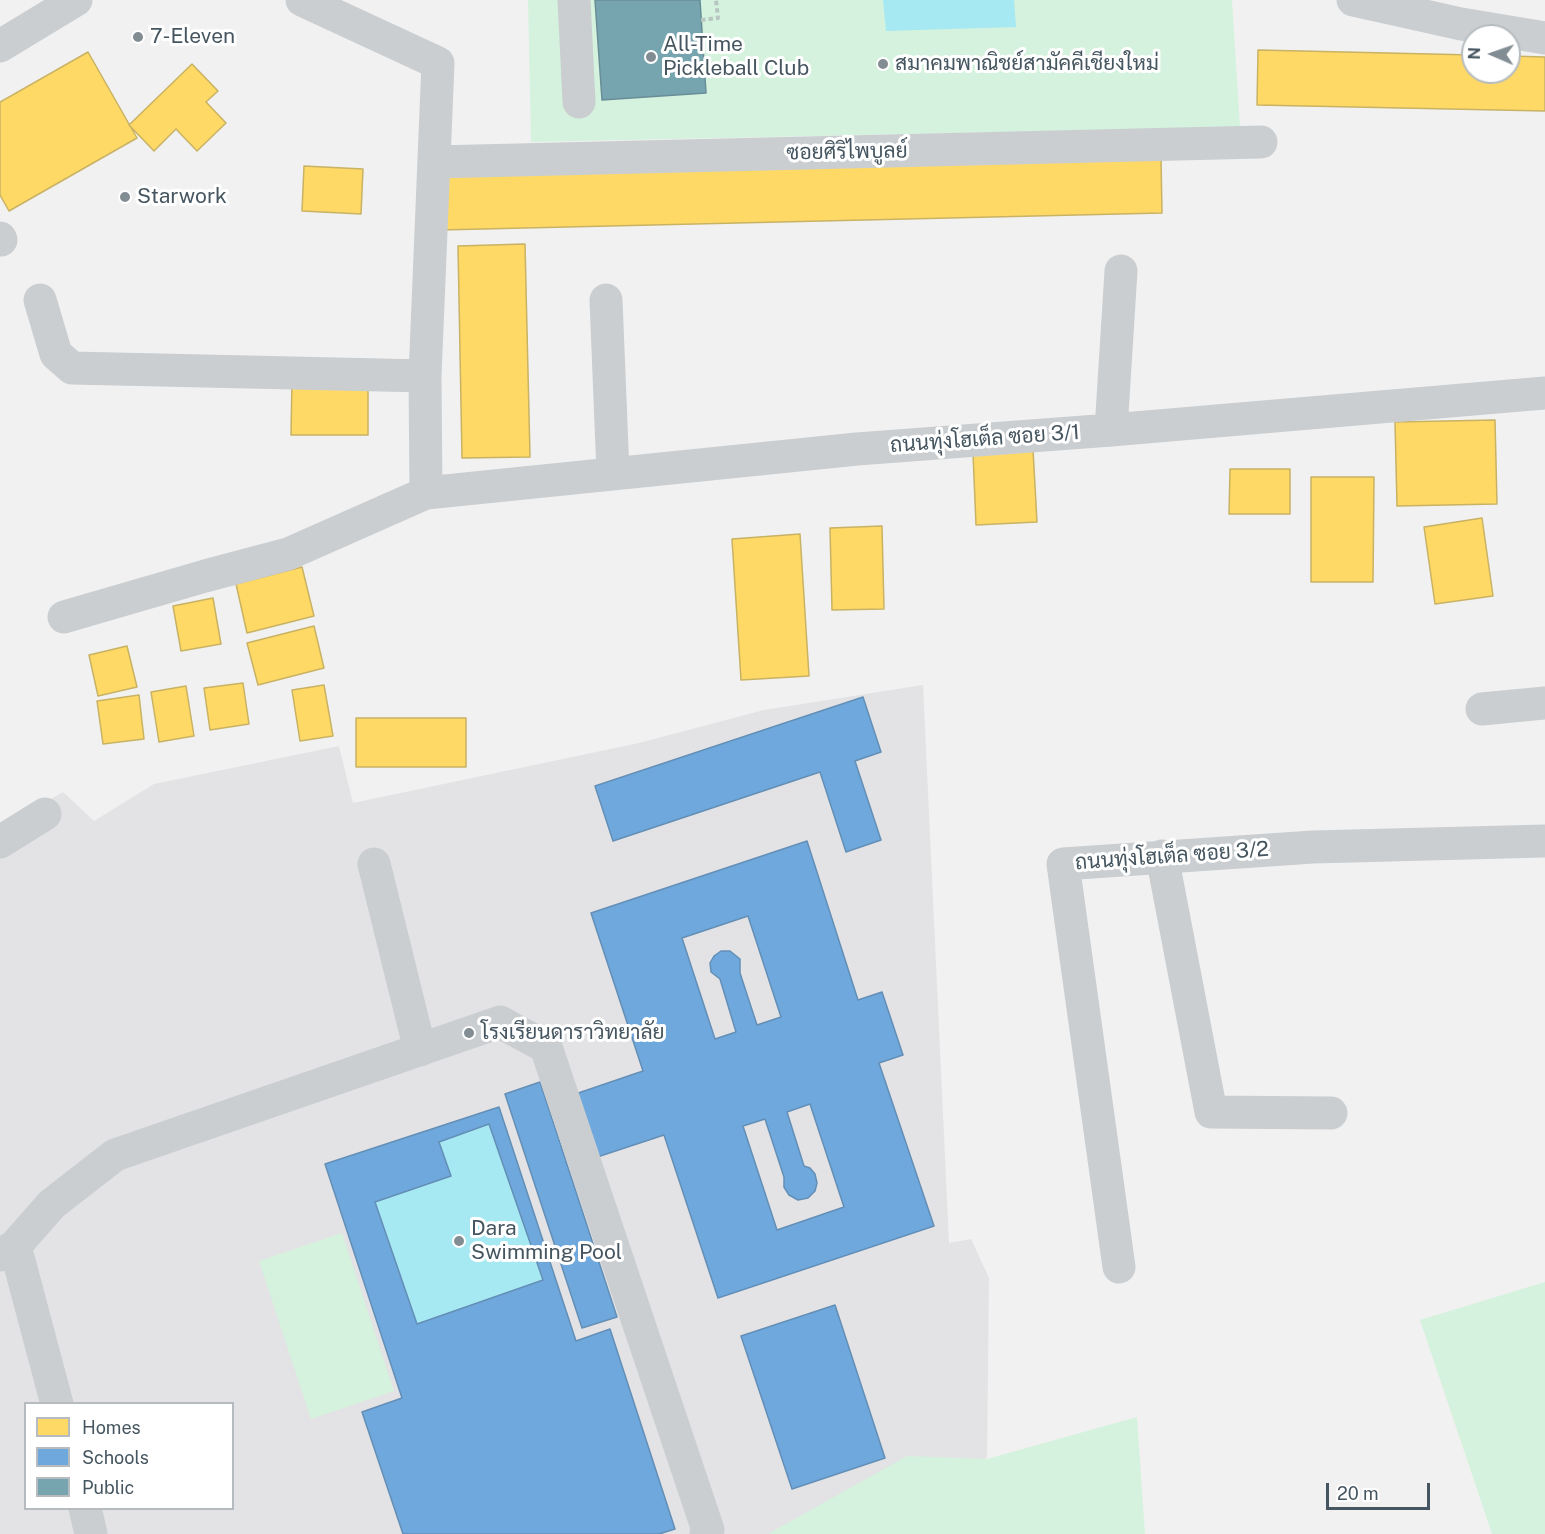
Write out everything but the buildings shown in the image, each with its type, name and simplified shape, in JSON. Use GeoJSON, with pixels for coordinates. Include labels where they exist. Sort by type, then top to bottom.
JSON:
{"type":"FeatureCollection","features":[{"type":"Feature","properties":{"kind":"street"},"geometry":{"type":"LineString","coordinates":[[0,46],[76,0]]}},
{"type":"Feature","properties":{"kind":"street"},"geometry":{"type":"LineString","coordinates":[[303,0],[438,63],[426,376],[426,493]]}},
{"type":"Feature","properties":{"kind":"street"},"geometry":{"type":"LineString","coordinates":[[574,0],[579,102]]}},
{"type":"Feature","properties":{"kind":"street"},"geometry":{"type":"LineString","coordinates":[[1353,0],[1461,24],[1545,38]]}},
{"type":"Feature","properties":{"kind":"street","name":"ซอยศิริไพบูลย์"},"geometry":{"type":"LineString","coordinates":[[434,162],[1261,142]]}},
{"type":"Feature","properties":{"kind":"street"},"geometry":{"type":"LineString","coordinates":[[1111,430],[1121,271]]}},
{"type":"Feature","properties":{"kind":"street"},"geometry":{"type":"LineString","coordinates":[[40,300],[56,354],[72,368],[426,376]]}},
{"type":"Feature","properties":{"kind":"street"},"geometry":{"type":"LineString","coordinates":[[606,300],[613,473]]}},
{"type":"Feature","properties":{"kind":"street","name":"ถนนทุ่งโฮเต็ล ซอย 3/1"},"geometry":{"type":"LineString","coordinates":[[64,617],[288,554],[426,493],[857,448],[1111,430],[1545,393]]}},
{"type":"Feature","properties":{"kind":"street"},"geometry":{"type":"LineString","coordinates":[[1482,709],[1545,703]]}},
{"type":"Feature","properties":{"kind":"street"},"geometry":{"type":"LineString","coordinates":[[0,842],[45,814]]}},
{"type":"Feature","properties":{"kind":"street","name":"ถนนทุ่งโฮเต็ล ซอย 3/2"},"geometry":{"type":"LineString","coordinates":[[1119,1267],[1063,864],[1313,847],[1545,841]]}},
{"type":"Feature","properties":{"kind":"street"},"geometry":{"type":"LineString","coordinates":[[1162,856],[1211,1113],[1331,1113]]}},
{"type":"Feature","properties":{"kind":"street"},"geometry":{"type":"LineString","coordinates":[[374,864],[420,1050]]}},
{"type":"Feature","properties":{"kind":"street"},"geometry":{"type":"LineString","coordinates":[[56,1402],[8,1251],[52,1204],[115,1155],[500,1022],[546,1047],[708,1530],[706,1534]]}},
{"type":"Feature","properties":{"kind":"street"},"geometry":{"type":"LineString","coordinates":[[84,1510],[91,1534]]}},
{"type":"Feature","properties":{"kind":"path"},"geometry":{"type":"LineString","coordinates":[[701,20],[718,18],[716,0]]}},
{"type":"Feature","properties":{"kind":"shaded area","name":"โรงเรียนดาราวิทยาลัย"},"geometry":{"type":"Polygon","coordinates":[[[923,685],[949,1243],[971,1239],[989,1278],[987,1457],[906,1534],[0,1534],[0,828],[63,792],[94,821],[154,784],[339,746],[353,803],[639,743],[764,710],[923,685]]]}},
{"type":"Feature","properties":{"kind":"green space","name":"สมาคมพาณิชย์สามัคคีเชียงใหม่"},"geometry":{"type":"Polygon","coordinates":[[[528,0],[1232,0],[1240,127],[531,142],[528,0]]]}},
{"type":"Feature","properties":{"kind":"green space"},"geometry":{"type":"Polygon","coordinates":[[[342,1233],[394,1391],[311,1419],[259,1261],[342,1233]]]}},
{"type":"Feature","properties":{"kind":"green space"},"geometry":{"type":"Polygon","coordinates":[[[1545,1282],[1545,1534],[1492,1534],[1420,1320],[1545,1282]]]}},
{"type":"Feature","properties":{"kind":"green space"},"geometry":{"type":"Polygon","coordinates":[[[1137,1417],[1145,1534],[768,1534],[907,1456],[987,1459],[1137,1417]]]}},
{"type":"Feature","properties":{"kind":"water"},"geometry":{"type":"Polygon","coordinates":[[[883,0],[1014,0],[1016,27],[886,31],[883,0]]]}},
{"type":"Feature","properties":{"kind":"water","name":"Dara Swimming Pool"},"geometry":{"type":"Polygon","coordinates":[[[489,1124],[543,1280],[417,1324],[375,1202],[450,1176],[439,1142],[489,1124]]]}},
{"type":"Feature","properties":{"kind":"place","name":"7-Eleven"},"geometry":{"type":"Point","coordinates":[138,37]}},
{"type":"Feature","properties":{"kind":"place","name":"All-Time Pickleball Club"},"geometry":{"type":"Point","coordinates":[651,57]}},
{"type":"Feature","properties":{"kind":"place","name":"สมาคมพาณิชย์สามัคคีเชียงใหม่"},"geometry":{"type":"Point","coordinates":[883,64]}},
{"type":"Feature","properties":{"kind":"place","name":"Starwork"},"geometry":{"type":"Point","coordinates":[125,197]}},
{"type":"Feature","properties":{"kind":"place","name":"โรงเรียนดาราวิทยาลัย"},"geometry":{"type":"Point","coordinates":[469,1033]}},
{"type":"Feature","properties":{"kind":"place","name":"Dara Swimming Pool"},"geometry":{"type":"Point","coordinates":[459,1241]}}]}
